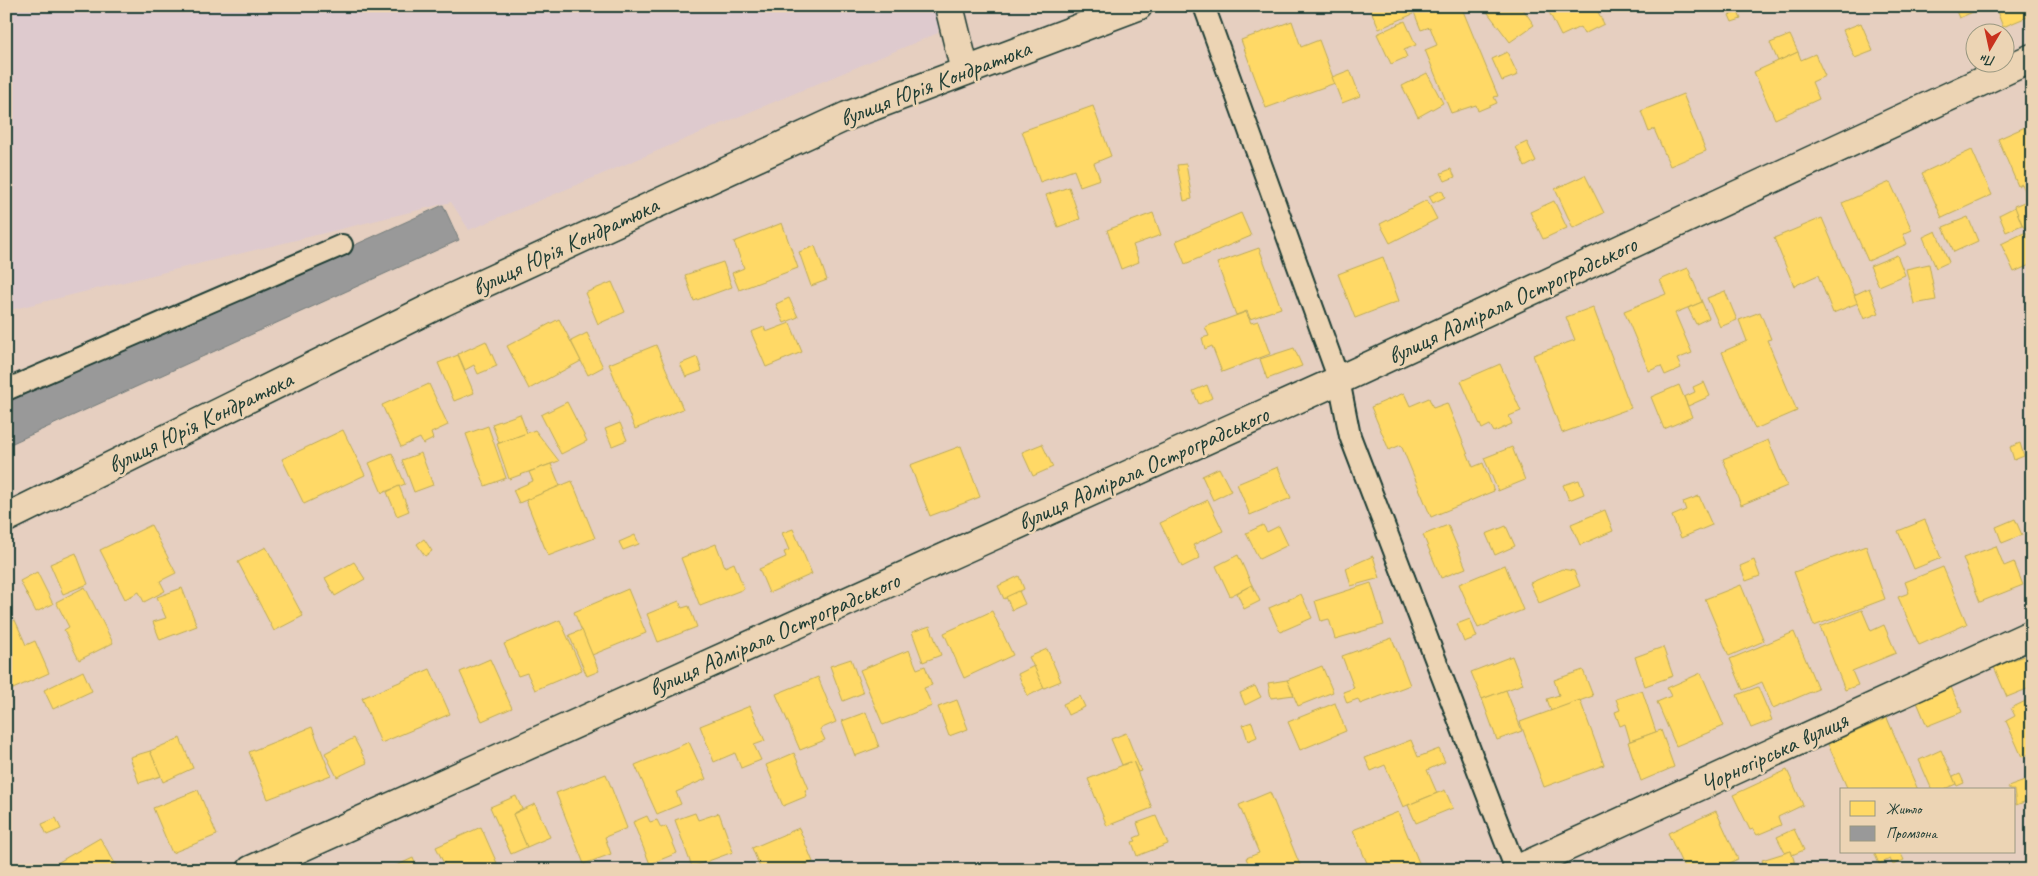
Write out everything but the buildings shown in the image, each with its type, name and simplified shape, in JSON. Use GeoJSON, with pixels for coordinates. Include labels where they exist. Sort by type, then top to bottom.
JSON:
{"type":"FeatureCollection","features":[{"type":"Feature","properties":{"kind":"street"},"geometry":{"type":"LineString","coordinates":[[949,6],[965,70]]}},
{"type":"Feature","properties":{"kind":"street","name":"вулиця Юрія Кондратюка"},"geometry":{"type":"LineString","coordinates":[[7,516],[443,302],[847,116],[1138,6]]}},
{"type":"Feature","properties":{"kind":"street","name":"вулиця Адмірала Остроградського"},"geometry":{"type":"LineString","coordinates":[[251,870],[1339,380],[2032,58]]}},
{"type":"Feature","properties":{"kind":"street","name":"Чорногірська вулиця"},"geometry":{"type":"LineString","coordinates":[[1516,870],[2032,634]]}},
{"type":"Feature","properties":{"kind":"lane"},"geometry":{"type":"LineString","coordinates":[[1204,6],[1339,380],[1350,436],[1516,870]]}},
{"type":"Feature","properties":{"kind":"lane"},"geometry":{"type":"LineString","coordinates":[[6,390],[342,245]]}},
{"type":"Feature","properties":{"kind":"shaded area"},"geometry":{"type":"Polygon","coordinates":[[[6,6],[940,6],[938,33],[469,230],[451,202],[6,311],[6,6]]]}}]}
